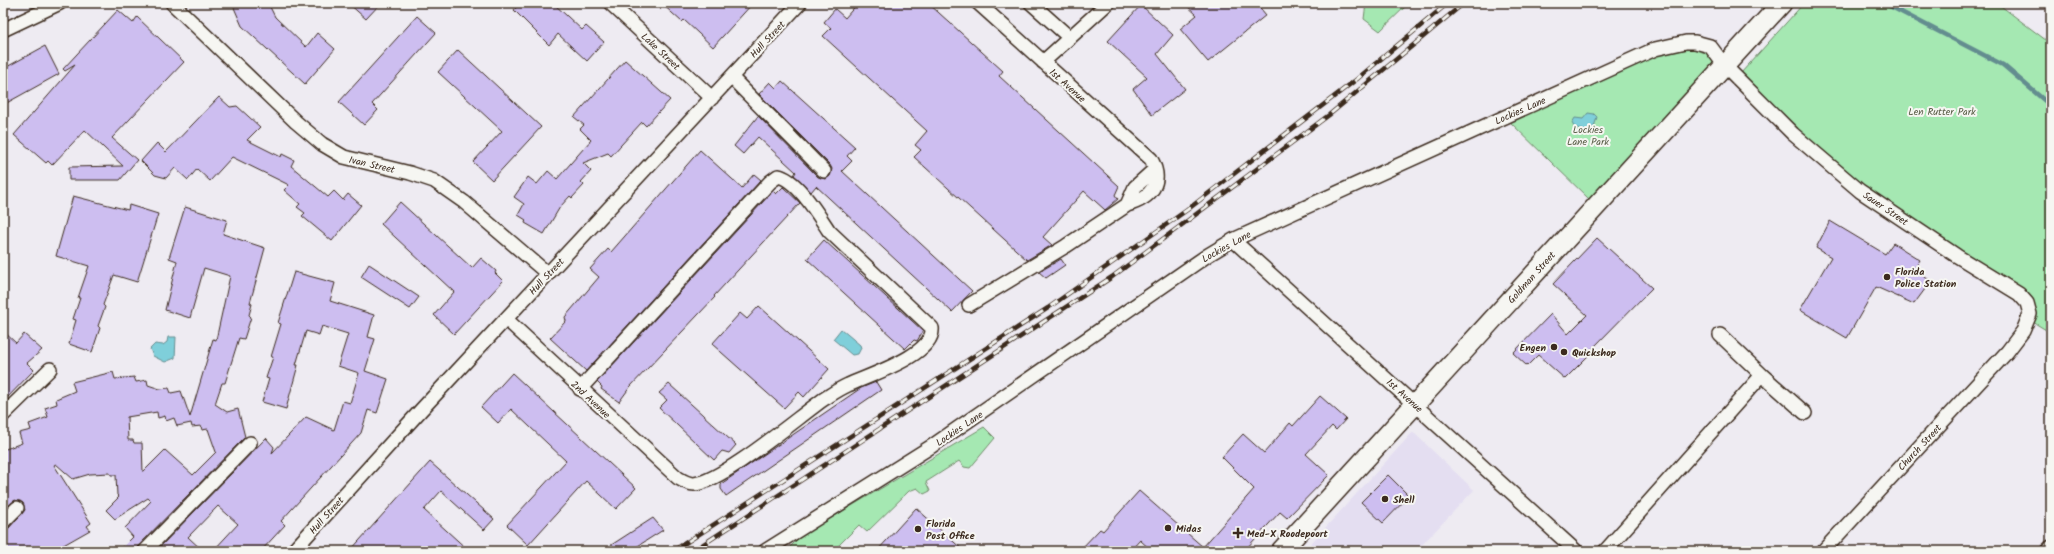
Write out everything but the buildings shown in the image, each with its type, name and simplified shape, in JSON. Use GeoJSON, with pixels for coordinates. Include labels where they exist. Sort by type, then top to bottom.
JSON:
{"type":"FeatureCollection","features":[{"type":"Feature","properties":{"kind":"street"},"geometry":{"type":"LineString","coordinates":[[3,30],[60,3]]}},
{"type":"Feature","properties":{"kind":"street","name":"Ivan Street"},"geometry":{"type":"LineString","coordinates":[[172,3],[296,122],[322,144],[344,157],[410,173],[434,181],[464,202],[548,274]]}},
{"type":"Feature","properties":{"kind":"street","name":"Lake Street"},"geometry":{"type":"LineString","coordinates":[[610,3],[712,98]]}},
{"type":"Feature","properties":{"kind":"street","name":"Hull Street"},"geometry":{"type":"LineString","coordinates":[[293,551],[506,319],[800,3]]}},
{"type":"Feature","properties":{"kind":"street","name":"1st Avenue"},"geometry":{"type":"LineString","coordinates":[[969,305],[1066,246],[1127,204],[1136,187],[1155,169],[1151,159],[978,3]]}},
{"type":"Feature","properties":{"kind":"street"},"geometry":{"type":"LineString","coordinates":[[1031,3],[1070,38]]}},
{"type":"Feature","properties":{"kind":"street"},"geometry":{"type":"LineString","coordinates":[[1043,62],[1108,3]]}},
{"type":"Feature","properties":{"kind":"street","name":"Goldman Street"},"geometry":{"type":"LineString","coordinates":[[1281,551],[1782,3]]}},
{"type":"Feature","properties":{"kind":"street","name":"Lockies Lane"},"geometry":{"type":"LineString","coordinates":[[765,551],[932,446],[1208,255],[1233,240],[1655,49],[1686,42],[1705,44],[1716,52],[1725,66]]}},
{"type":"Feature","properties":{"kind":"street","name":"Sauer Street"},"geometry":{"type":"LineString","coordinates":[[1725,66],[1793,134],[1860,191],[1957,256],[2019,294],[2027,303],[2030,314],[2026,327],[2014,343]]}},
{"type":"Feature","properties":{"kind":"street"},"geometry":{"type":"LineString","coordinates":[[731,78],[824,171]]}},
{"type":"Feature","properties":{"kind":"street","name":"2nd Avenue"},"geometry":{"type":"LineString","coordinates":[[506,319],[580,389],[678,478],[688,483],[695,484],[723,472],[834,392],[901,362],[920,350],[931,337],[932,328],[829,231],[817,213],[793,185],[787,180],[778,176],[770,182],[580,389]]}},
{"type":"Feature","properties":{"kind":"street","name":"1st Avenue"},"geometry":{"type":"LineString","coordinates":[[1233,240],[1576,551]]}},
{"type":"Feature","properties":{"kind":"street"},"geometry":{"type":"LineString","coordinates":[[1720,335],[1805,413]]}},
{"type":"Feature","properties":{"kind":"street","name":"Church Street"},"geometry":{"type":"LineString","coordinates":[[1823,551],[2014,343]]}},
{"type":"Feature","properties":{"kind":"street"},"geometry":{"type":"LineString","coordinates":[[3,415],[50,369]]}},
{"type":"Feature","properties":{"kind":"street"},"geometry":{"type":"LineString","coordinates":[[1605,551],[1762,375]]}},
{"type":"Feature","properties":{"kind":"street"},"geometry":{"type":"LineString","coordinates":[[145,551],[250,444]]}},
{"type":"Feature","properties":{"kind":"street"},"geometry":{"type":"LineString","coordinates":[[3,522],[17,508]]}},
{"type":"Feature","properties":{"kind":"street"},"geometry":{"type":"LineString","coordinates":[[2047,551],[2051,547]]}},
{"type":"Feature","properties":{"kind":"shaded area"},"geometry":{"type":"Polygon","coordinates":[[[1413,432],[1474,490],[1416,551],[1304,551],[1413,432]]]}},
{"type":"Feature","properties":{"kind":"green space"},"geometry":{"type":"Polygon","coordinates":[[[1366,3],[1409,3],[1380,31],[1364,19],[1366,3]]]}},
{"type":"Feature","properties":{"kind":"green space","name":"Len Rutter Park"},"geometry":{"type":"Polygon","coordinates":[[[1804,3],[1997,3],[2051,44],[2051,333],[2033,322],[2035,315],[1937,238],[1863,187],[1798,132],[1741,73],[1804,3]]]}},
{"type":"Feature","properties":{"kind":"green space","name":"Lockies Lane Park"},"geometry":{"type":"Polygon","coordinates":[[[1694,47],[1708,51],[1717,63],[1590,200],[1509,121],[1654,55],[1694,47]]]}},
{"type":"Feature","properties":{"kind":"green space"},"geometry":{"type":"Polygon","coordinates":[[[984,427],[995,438],[970,468],[964,467],[959,461],[926,482],[930,491],[924,494],[917,488],[909,491],[867,532],[859,525],[833,551],[786,551],[801,536],[984,427]]]}},
{"type":"Feature","properties":{"kind":"water"},"geometry":{"type":"Polygon","coordinates":[[[1588,113],[1594,114],[1597,117],[1594,127],[1585,131],[1574,127],[1572,123],[1575,118],[1583,119],[1588,113]]]}},
{"type":"Feature","properties":{"kind":"water"},"geometry":{"type":"Polygon","coordinates":[[[841,329],[860,345],[861,348],[858,354],[852,355],[833,339],[841,329]]]}},
{"type":"Feature","properties":{"kind":"water"},"geometry":{"type":"Polygon","coordinates":[[[168,337],[176,337],[175,358],[165,362],[153,356],[150,349],[155,344],[163,345],[167,342],[168,337]]]}},
{"type":"Feature","properties":{"kind":"waterway"},"geometry":{"type":"LineString","coordinates":[[1884,3],[2003,65],[2051,106]]}},
{"type":"Feature","properties":{"kind":"railway"},"geometry":{"type":"LineString","coordinates":[[673,551],[1048,308],[1187,210],[1357,79],[1448,3]]}},
{"type":"Feature","properties":{"kind":"railway"},"geometry":{"type":"LineString","coordinates":[[693,551],[1112,277],[1329,115],[1464,3]]}},
{"type":"Feature","properties":{"kind":"place","name":"Florida Police Station"},"geometry":{"type":"Point","coordinates":[1887,277]}},
{"type":"Feature","properties":{"kind":"place","name":"Engen"},"geometry":{"type":"Point","coordinates":[1554,347]}},
{"type":"Feature","properties":{"kind":"place","name":"Quickshop"},"geometry":{"type":"Point","coordinates":[1564,352]}},
{"type":"Feature","properties":{"kind":"place","name":"Shell"},"geometry":{"type":"Point","coordinates":[1385,499]}},
{"type":"Feature","properties":{"kind":"place","name":"Midas"},"geometry":{"type":"Point","coordinates":[1168,528]}},
{"type":"Feature","properties":{"kind":"place","name":"Florida Post Office"},"geometry":{"type":"Point","coordinates":[918,529]}},
{"type":"Feature","properties":{"kind":"place","name":"Med-X Roodepoort"},"geometry":{"type":"Point","coordinates":[1238,533]}}]}
